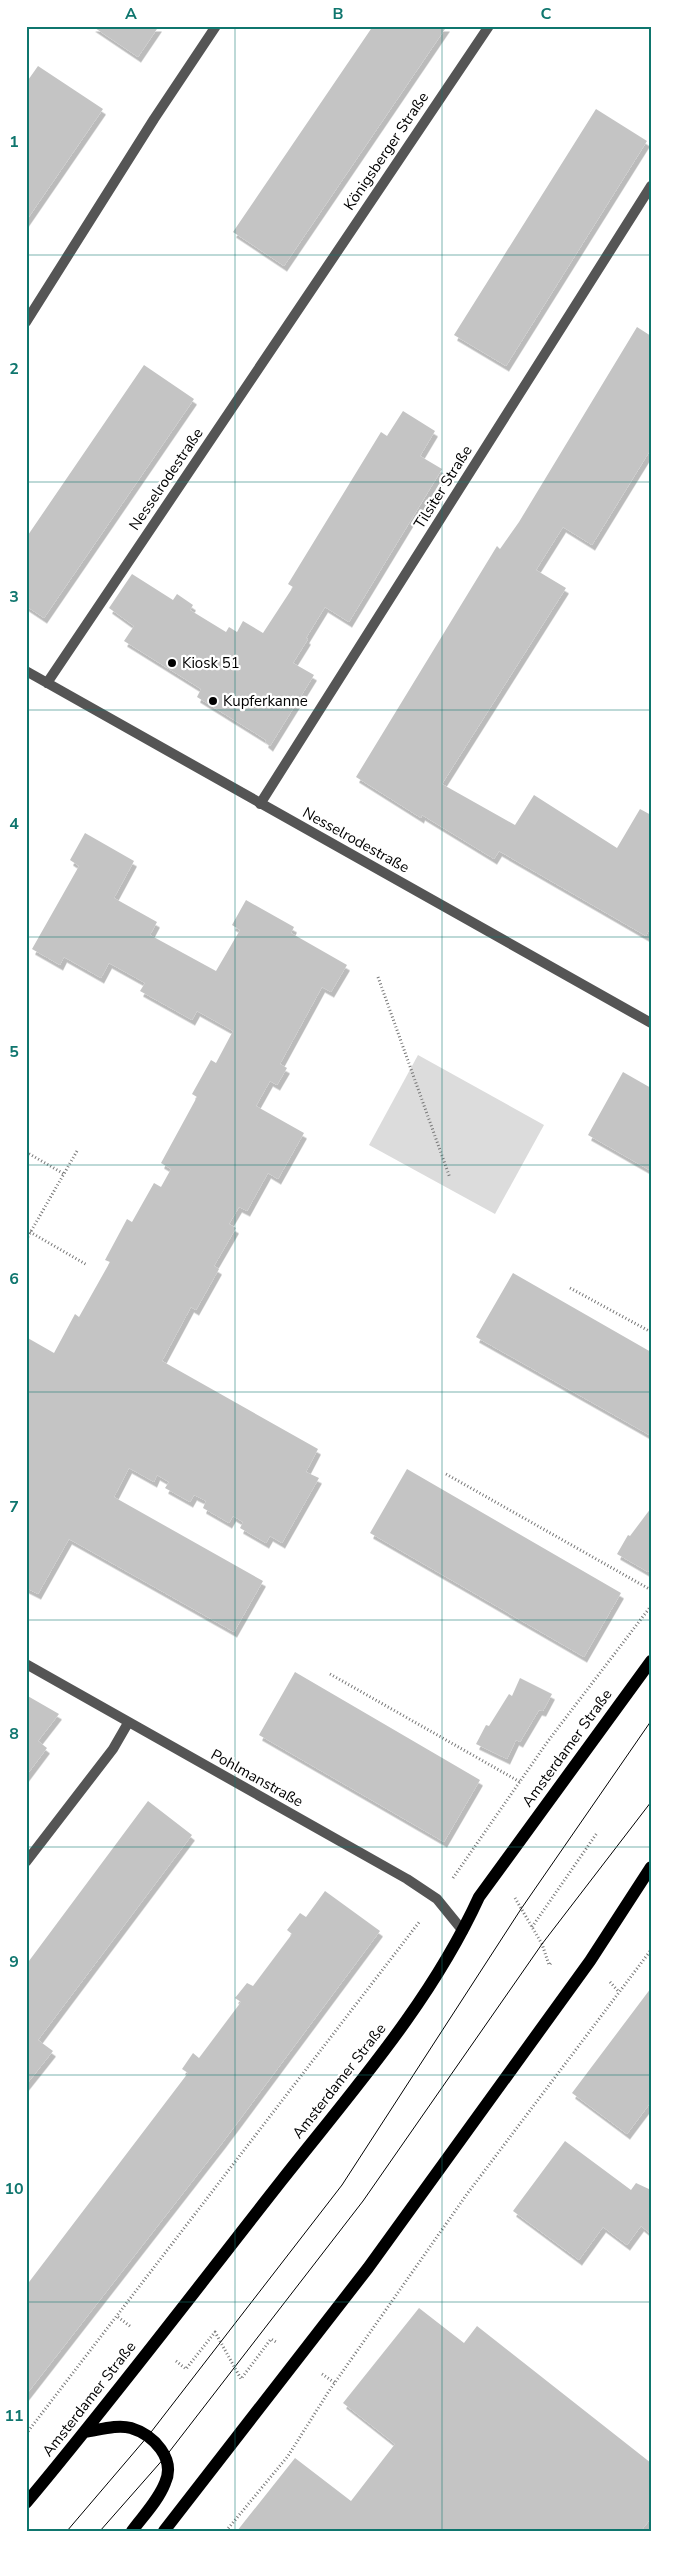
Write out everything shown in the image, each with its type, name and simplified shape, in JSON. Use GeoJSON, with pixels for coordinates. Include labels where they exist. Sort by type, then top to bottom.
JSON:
{"type":"FeatureCollection","features":[{"type":"Feature","properties":{"kind":"main road","name":"Amsterdamer Straße"},"geometry":{"type":"LineString","coordinates":[[26,2502],[85,2432],[407,2020],[463,1930],[479,1897],[651,1661]]}},
{"type":"Feature","properties":{"kind":"main road"},"geometry":{"type":"LineString","coordinates":[[164,2531],[368,2268],[590,1961],[651,1866]]}},
{"type":"Feature","properties":{"kind":"main road"},"geometry":{"type":"LineString","coordinates":[[85,2432],[114,2427],[130,2428],[148,2436],[166,2456],[168,2467],[166,2482],[132,2531]]}},
{"type":"Feature","properties":{"kind":"street"},"geometry":{"type":"LineString","coordinates":[[26,322],[154,119],[216,26]]}},
{"type":"Feature","properties":{"kind":"street","name":"Königsberger Straße"},"geometry":{"type":"LineString","coordinates":[[309,292],[488,26]]}},
{"type":"Feature","properties":{"kind":"street","name":"Tilsiter Straße"},"geometry":{"type":"LineString","coordinates":[[260,804],[651,186]]}},
{"type":"Feature","properties":{"kind":"street","name":"Nesselrodestraße"},"geometry":{"type":"LineString","coordinates":[[48,683],[309,292]]}},
{"type":"Feature","properties":{"kind":"street","name":"Nesselrodestraße"},"geometry":{"type":"LineString","coordinates":[[26,671],[260,804],[650,1020]]}},
{"type":"Feature","properties":{"kind":"street","name":"Pohlmanstraße"},"geometry":{"type":"LineString","coordinates":[[26,1664],[407,1879],[437,1899],[463,1930]]}},
{"type":"Feature","properties":{"kind":"street"},"geometry":{"type":"LineString","coordinates":[[26,1862],[113,1749],[128,1723]]}},
{"type":"Feature","properties":{"kind":"path"},"geometry":{"type":"LineString","coordinates":[[378,977],[450,1178]]}},
{"type":"Feature","properties":{"kind":"path"},"geometry":{"type":"LineString","coordinates":[[26,1240],[77,1150]]}},
{"type":"Feature","properties":{"kind":"path"},"geometry":{"type":"LineString","coordinates":[[26,1152],[64,1174]]}},
{"type":"Feature","properties":{"kind":"path"},"geometry":{"type":"LineString","coordinates":[[30,1232],[87,1265]]}},
{"type":"Feature","properties":{"kind":"path"},"geometry":{"type":"LineString","coordinates":[[570,1288],[651,1332]]}},
{"type":"Feature","properties":{"kind":"path"},"geometry":{"type":"LineString","coordinates":[[446,1474],[651,1590]]}},
{"type":"Feature","properties":{"kind":"path"},"geometry":{"type":"LineString","coordinates":[[26,2434],[118,2317],[437,1899],[548,1741],[651,1606]]}},
{"type":"Feature","properties":{"kind":"path"},"geometry":{"type":"LineString","coordinates":[[330,1674],[520,1782]]}},
{"type":"Feature","properties":{"kind":"path"},"geometry":{"type":"LineString","coordinates":[[532,1927],[597,1833]]}},
{"type":"Feature","properties":{"kind":"path"},"geometry":{"type":"LineString","coordinates":[[464,1863],[479,1897]]}},
{"type":"Feature","properties":{"kind":"path"},"geometry":{"type":"LineString","coordinates":[[507,1902],[512,1893],[542,1944],[549,1965],[555,1958]]}},
{"type":"Feature","properties":{"kind":"path"},"geometry":{"type":"LineString","coordinates":[[226,2531],[288,2456],[334,2383],[473,2187],[651,1950]]}},
{"type":"Feature","properties":{"kind":"path"},"geometry":{"type":"LineString","coordinates":[[590,1961],[619,1992]]}},
{"type":"Feature","properties":{"kind":"path"},"geometry":{"type":"LineString","coordinates":[[118,2317],[186,2369],[215,2332],[241,2379],[271,2340],[299,2357],[334,2383]]}},
{"type":"Feature","properties":{"kind":"shaded area"},"geometry":{"type":"Polygon","coordinates":[[[418,1055],[544,1125],[495,1214],[369,1145],[418,1055]]]}},
{"type":"Feature","properties":{"kind":"building"},"geometry":{"type":"Polygon","coordinates":[[[92,26],[159,26],[138,57],[92,26]]]}},
{"type":"Feature","properties":{"kind":"building"},"geometry":{"type":"Polygon","coordinates":[[[373,26],[447,26],[284,266],[233,232],[373,26]]]}},
{"type":"Feature","properties":{"kind":"building"},"geometry":{"type":"Polygon","coordinates":[[[38,66],[103,109],[26,221],[26,83],[38,66]]]}},
{"type":"Feature","properties":{"kind":"building"},"geometry":{"type":"Polygon","coordinates":[[[596,109],[647,141],[506,366],[454,335],[596,109]]]}},
{"type":"Feature","properties":{"kind":"building"},"geometry":{"type":"Polygon","coordinates":[[[637,327],[651,336],[651,449],[592,545],[563,527],[536,570],[566,588],[442,784],[515,825],[534,795],[617,848],[640,809],[651,815],[651,926],[646,936],[499,851],[494,859],[422,815],[421,818],[356,777],[497,546],[500,549],[519,522],[637,327]]]}},
{"type":"Feature","properties":{"kind":"building"},"geometry":{"type":"Polygon","coordinates":[[[144,365],[194,399],[44,618],[26,606],[26,538],[144,365]]]}},
{"type":"Feature","properties":{"kind":"building"},"geometry":{"type":"Polygon","coordinates":[[[403,411],[435,431],[420,456],[442,469],[349,622],[325,607],[293,663],[314,675],[270,746],[265,742],[266,740],[197,697],[201,689],[124,641],[134,626],[109,608],[132,574],[173,600],[177,594],[193,605],[190,610],[226,632],[229,627],[237,632],[243,621],[263,633],[293,587],[288,584],[381,432],[387,436],[403,411]]]}},
{"type":"Feature","properties":{"kind":"building"},"geometry":{"type":"Polygon","coordinates":[[[85,833],[134,861],[114,898],[157,922],[150,935],[216,971],[240,930],[232,925],[246,900],[294,927],[291,933],[347,965],[331,992],[322,987],[280,1064],[287,1068],[277,1085],[270,1081],[256,1106],[304,1133],[278,1179],[268,1173],[247,1211],[239,1207],[229,1224],[236,1228],[214,1266],[219,1269],[196,1310],[191,1307],[162,1361],[318,1449],[306,1472],[319,1478],[282,1543],[270,1536],[266,1543],[240,1528],[243,1522],[233,1516],[229,1523],[203,1508],[206,1501],[194,1495],[190,1502],[165,1488],[169,1482],[157,1475],[154,1482],[129,1468],[114,1497],[263,1581],[234,1632],[69,1539],[38,1594],[26,1588],[26,1337],[54,1353],[75,1314],[79,1317],[110,1262],[105,1260],[127,1219],[132,1222],[154,1183],[161,1187],[171,1169],[161,1163],[197,1097],[192,1094],[211,1060],[216,1063],[233,1031],[197,1011],[192,1020],[140,991],[145,983],[109,963],[101,978],[64,957],[60,965],[32,949],[79,866],[70,860],[85,833]]]}},
{"type":"Feature","properties":{"kind":"building"},"geometry":{"type":"Polygon","coordinates":[[[623,1072],[651,1088],[651,1171],[588,1135],[623,1072]]]}},
{"type":"Feature","properties":{"kind":"building"},"geometry":{"type":"Polygon","coordinates":[[[513,1273],[651,1352],[651,1436],[476,1337],[513,1273]]]}},
{"type":"Feature","properties":{"kind":"building"},"geometry":{"type":"Polygon","coordinates":[[[407,1469],[621,1593],[584,1657],[370,1533],[407,1469]]]}},
{"type":"Feature","properties":{"kind":"building"},"geometry":{"type":"Polygon","coordinates":[[[651,1508],[651,1567],[648,1572],[617,1554],[628,1535],[630,1536],[651,1508]]]}},
{"type":"Feature","properties":{"kind":"building"},"geometry":{"type":"Polygon","coordinates":[[[295,1672],[480,1780],[444,1842],[259,1735],[295,1672]]]}},
{"type":"Feature","properties":{"kind":"building"},"geometry":{"type":"Polygon","coordinates":[[[520,1678],[552,1694],[543,1711],[539,1710],[520,1742],[516,1740],[507,1759],[476,1744],[486,1725],[489,1726],[509,1694],[512,1696],[520,1678]]]}},
{"type":"Feature","properties":{"kind":"building"},"geometry":{"type":"Polygon","coordinates":[[[26,1695],[59,1714],[38,1741],[47,1748],[26,1776],[26,1695]]]}},
{"type":"Feature","properties":{"kind":"building"},"geometry":{"type":"Polygon","coordinates":[[[148,1801],[192,1835],[38,2040],[53,2051],[26,2085],[26,1965],[148,1801]]]}},
{"type":"Feature","properties":{"kind":"building"},"geometry":{"type":"Polygon","coordinates":[[[325,1891],[380,1931],[223,2142],[26,2395],[26,2286],[188,2073],[182,2069],[193,2053],[199,2058],[241,2002],[235,1998],[247,1983],[253,1986],[292,1934],[287,1930],[300,1913],[306,1917],[325,1891]]]}},
{"type":"Feature","properties":{"kind":"building"},"geometry":{"type":"Polygon","coordinates":[[[651,1988],[651,2102],[627,2134],[572,2093],[651,1988]]]}},
{"type":"Feature","properties":{"kind":"building"},"geometry":{"type":"Polygon","coordinates":[[[565,2141],[631,2190],[636,2183],[651,2190],[651,2234],[641,2226],[627,2245],[603,2227],[579,2260],[513,2211],[565,2141]]]}},
{"type":"Feature","properties":{"kind":"building"},"geometry":{"type":"Polygon","coordinates":[[[419,2308],[464,2343],[477,2326],[651,2463],[651,2518],[641,2531],[237,2531],[295,2458],[351,2501],[395,2444],[343,2403],[419,2308]]]}},
{"type":"Feature","properties":{"kind":"tram line"},"geometry":{"type":"LineString","coordinates":[[67,2531],[148,2436],[342,2185],[521,1909],[651,1721]]}},
{"type":"Feature","properties":{"kind":"tram line"},"geometry":{"type":"LineString","coordinates":[[100,2531],[166,2456],[363,2201],[542,1944],[651,1802]]}},
{"type":"Feature","properties":{"kind":"place","name":"Kiosk 51"},"geometry":{"type":"Point","coordinates":[172,663]}},
{"type":"Feature","properties":{"kind":"place","name":"Kupferkanne"},"geometry":{"type":"Point","coordinates":[213,701]}}]}
